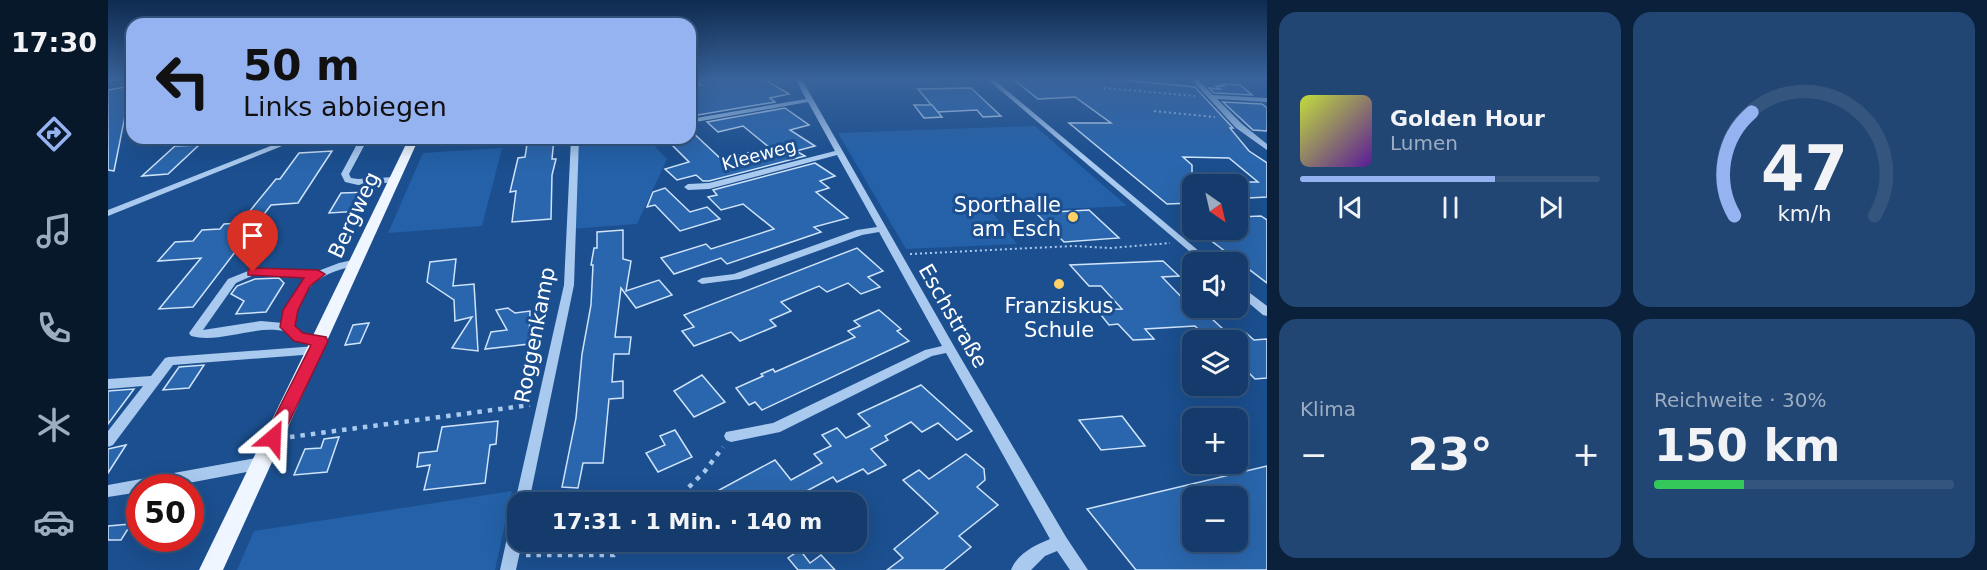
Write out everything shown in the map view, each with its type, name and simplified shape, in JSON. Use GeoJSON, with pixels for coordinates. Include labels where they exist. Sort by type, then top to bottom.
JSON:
{"type":"FeatureCollection","features":[{"type":"Feature","properties":{"kind":"main road","name":"Bergweg"},"geometry":{"type":"LineString","coordinates":[[211,570],[411,144]]}},
{"type":"Feature","properties":{"kind":"street"},"geometry":{"type":"LineString","coordinates":[[696,120],[784,105]]}},
{"type":"Feature","properties":{"kind":"street","name":"Eschstraße"},"geometry":{"type":"LineString","coordinates":[[813,105],[1060,542],[1080,570]]}},
{"type":"Feature","properties":{"kind":"street"},"geometry":{"type":"LineString","coordinates":[[1020,105],[1195,252]]}},
{"type":"Feature","properties":{"kind":"street"},"geometry":{"type":"LineString","coordinates":[[1219,105],[1267,148]]}},
{"type":"Feature","properties":{"kind":"street"},"geometry":{"type":"LineString","coordinates":[[108,213],[283,144]]}},
{"type":"Feature","properties":{"kind":"street"},"geometry":{"type":"LineString","coordinates":[[358,144],[360,147],[345,174],[348,180],[358,182],[395,180]]}},
{"type":"Feature","properties":{"kind":"street","name":"Roggenkamp"},"geometry":{"type":"LineString","coordinates":[[524,492],[569,285],[575,144]]}},
{"type":"Feature","properties":{"kind":"street","name":"Kleeweg"},"geometry":{"type":"LineString","coordinates":[[688,188],[709,186],[839,153]]}},
{"type":"Feature","properties":{"kind":"street"},"geometry":{"type":"LineString","coordinates":[[702,281],[736,277],[860,232],[882,229]]}},
{"type":"Feature","properties":{"kind":"street"},"geometry":{"type":"LineString","coordinates":[[318,346],[299,337],[288,327],[261,325],[207,334],[195,333],[232,281],[253,272],[318,274],[357,262]]}},
{"type":"Feature","properties":{"kind":"street"},"geometry":{"type":"LineString","coordinates":[[288,327],[291,310],[305,284],[318,274]]}},
{"type":"Feature","properties":{"kind":"street"},"geometry":{"type":"LineString","coordinates":[[1248,297],[1267,312]]}},
{"type":"Feature","properties":{"kind":"street"},"geometry":{"type":"LineString","coordinates":[[108,441],[169,361],[318,346]]}},
{"type":"Feature","properties":{"kind":"street"},"geometry":{"type":"LineString","coordinates":[[731,436],[775,428],[929,353],[949,348]]}},
{"type":"Feature","properties":{"kind":"street"},"geometry":{"type":"LineString","coordinates":[[108,384],[154,380]]}},
{"type":"Feature","properties":{"kind":"street"},"geometry":{"type":"LineString","coordinates":[[108,491],[262,463]]}},
{"type":"Feature","properties":{"kind":"street"},"geometry":{"type":"LineString","coordinates":[[1019,570],[1040,551],[1060,542]]}},
{"type":"Feature","properties":{"kind":"path"},"geometry":{"type":"LineString","coordinates":[[1154,111],[1233,119]]}},
{"type":"Feature","properties":{"kind":"path"},"geometry":{"type":"LineString","coordinates":[[896,255],[1073,246],[1111,248],[1183,242]]}},
{"type":"Feature","properties":{"kind":"path"},"geometry":{"type":"LineString","coordinates":[[273,438],[543,403]]}},
{"type":"Feature","properties":{"kind":"path"},"geometry":{"type":"LineString","coordinates":[[684,492],[705,471],[731,436]]}},
{"type":"Feature","properties":{"kind":"path"},"geometry":{"type":"LineString","coordinates":[[509,562],[614,555],[618,552]]}},
{"type":"Feature","properties":{"kind":"shaded area"},"geometry":{"type":"Polygon","coordinates":[[[1035,126],[1127,206],[992,212],[1017,244],[906,249],[838,133],[1035,126]]]}},
{"type":"Feature","properties":{"kind":"shaded area"},"geometry":{"type":"Polygon","coordinates":[[[575,144],[653,144],[667,159],[637,224],[571,229],[575,144]]]}},
{"type":"Feature","properties":{"kind":"shaded area"},"geometry":{"type":"Polygon","coordinates":[[[502,148],[482,226],[388,233],[423,153],[502,148]]]}},
{"type":"Feature","properties":{"kind":"shaded area"},"geometry":{"type":"Polygon","coordinates":[[[512,491],[507,492],[507,514],[495,570],[237,570],[254,531],[512,491]]]}},
{"type":"Feature","properties":{"kind":"building"},"geometry":{"type":"Polygon","coordinates":[[[108,105],[126,105],[114,171],[108,170],[108,105]]]}},
{"type":"Feature","properties":{"kind":"building"},"geometry":{"type":"Polygon","coordinates":[[[696,105],[760,105],[698,115],[696,105]]]}},
{"type":"Feature","properties":{"kind":"building"},"geometry":{"type":"Polygon","coordinates":[[[914,105],[932,105],[942,117],[924,118],[914,105]]]}},
{"type":"Feature","properties":{"kind":"building"},"geometry":{"type":"Polygon","coordinates":[[[931,105],[989,105],[1001,116],[983,117],[977,110],[937,112],[931,105]]]}},
{"type":"Feature","properties":{"kind":"building"},"geometry":{"type":"Polygon","coordinates":[[[1086,105],[1211,105],[1233,128],[1230,128],[1249,151],[1267,163],[1267,197],[1248,198],[1248,182],[1258,182],[1229,158],[1183,157],[1192,165],[1192,174],[1182,174],[1182,203],[1167,204],[1069,123],[1111,123],[1086,105]]]}},
{"type":"Feature","properties":{"kind":"building"},"geometry":{"type":"Polygon","coordinates":[[[1226,105],[1263,105],[1267,108],[1267,131],[1253,130],[1226,105]]]}},
{"type":"Feature","properties":{"kind":"building"},"geometry":{"type":"Polygon","coordinates":[[[785,108],[809,125],[790,130],[815,146],[796,151],[805,156],[709,181],[703,181],[696,175],[677,180],[665,169],[689,162],[671,144],[696,144],[696,136],[721,159],[770,148],[743,126],[718,132],[707,122],[785,108]]]}},
{"type":"Feature","properties":{"kind":"building"},"geometry":{"type":"Polygon","coordinates":[[[527,144],[553,144],[552,159],[556,159],[552,175],[551,219],[512,222],[516,191],[510,192],[518,158],[525,157],[527,144]]]}},
{"type":"Feature","properties":{"kind":"building"},"geometry":{"type":"Polygon","coordinates":[[[199,145],[168,174],[142,176],[175,146],[199,145]]]}},
{"type":"Feature","properties":{"kind":"building"},"geometry":{"type":"Polygon","coordinates":[[[332,151],[298,203],[271,205],[193,307],[159,309],[201,258],[158,261],[175,242],[193,241],[202,230],[220,229],[224,224],[240,223],[276,179],[280,179],[299,153],[332,151]]]}},
{"type":"Feature","properties":{"kind":"building"},"geometry":{"type":"Polygon","coordinates":[[[815,163],[835,176],[820,181],[829,188],[816,192],[848,218],[814,227],[821,232],[727,264],[721,258],[674,274],[661,258],[706,244],[711,249],[774,229],[743,204],[721,210],[708,197],[717,195],[713,190],[815,163]]]}},
{"type":"Feature","properties":{"kind":"building"},"geometry":{"type":"Polygon","coordinates":[[[665,188],[690,212],[707,207],[720,219],[680,231],[655,205],[647,207],[653,192],[665,188]]]}},
{"type":"Feature","properties":{"kind":"building"},"geometry":{"type":"Polygon","coordinates":[[[372,192],[361,211],[329,213],[341,193],[372,192]]]}},
{"type":"Feature","properties":{"kind":"building"},"geometry":{"type":"Polygon","coordinates":[[[1089,210],[1119,238],[1064,242],[1036,213],[1089,210]]]}},
{"type":"Feature","properties":{"kind":"building"},"geometry":{"type":"Polygon","coordinates":[[[1261,216],[1267,220],[1267,283],[1248,269],[1248,252],[1226,252],[1210,240],[1248,240],[1248,217],[1261,216]]]}},
{"type":"Feature","properties":{"kind":"building"},"geometry":{"type":"Polygon","coordinates":[[[623,230],[623,259],[631,261],[626,291],[659,280],[672,295],[636,308],[621,288],[615,337],[631,337],[629,354],[614,354],[612,382],[623,381],[623,398],[609,399],[603,463],[583,463],[578,488],[562,487],[576,418],[582,354],[591,305],[593,265],[591,265],[594,248],[597,248],[597,232],[623,230]]]}},
{"type":"Feature","properties":{"kind":"building"},"geometry":{"type":"Polygon","coordinates":[[[857,248],[883,271],[868,277],[880,287],[861,294],[848,283],[827,292],[819,286],[781,302],[791,311],[770,320],[776,326],[740,341],[731,332],[694,346],[682,331],[694,327],[684,315],[857,248]]]}},
{"type":"Feature","properties":{"kind":"building"},"geometry":{"type":"Polygon","coordinates":[[[456,259],[453,286],[474,284],[478,351],[452,348],[472,317],[455,321],[454,300],[427,282],[430,262],[456,259]]]}},
{"type":"Feature","properties":{"kind":"building","name":"Franziskus Schule"},"geometry":{"type":"Polygon","coordinates":[[[1163,261],[1179,276],[1162,277],[1182,298],[1182,318],[1211,318],[1224,330],[1199,330],[1195,326],[1145,329],[1154,339],[1133,340],[1118,324],[1109,325],[1097,310],[1122,309],[1101,286],[1089,286],[1070,265],[1163,261]]]}},
{"type":"Feature","properties":{"kind":"building"},"geometry":{"type":"Polygon","coordinates":[[[279,278],[284,283],[266,312],[236,314],[244,301],[231,294],[237,286],[255,279],[279,278]]]}},
{"type":"Feature","properties":{"kind":"building"},"geometry":{"type":"Polygon","coordinates":[[[508,308],[515,313],[530,311],[529,344],[485,349],[491,332],[507,330],[496,310],[508,308]]]}},
{"type":"Feature","properties":{"kind":"building"},"geometry":{"type":"Polygon","coordinates":[[[879,310],[901,329],[897,331],[909,341],[762,410],[755,402],[749,405],[736,388],[763,376],[761,374],[773,369],[775,372],[855,337],[848,331],[860,326],[854,321],[879,310]]]}},
{"type":"Feature","properties":{"kind":"building"},"geometry":{"type":"Polygon","coordinates":[[[369,323],[360,343],[345,345],[353,325],[369,323]]]}},
{"type":"Feature","properties":{"kind":"building"},"geometry":{"type":"Polygon","coordinates":[[[1248,335],[1254,340],[1267,339],[1267,378],[1255,379],[1248,372],[1248,335]]]}},
{"type":"Feature","properties":{"kind":"building"},"geometry":{"type":"Polygon","coordinates":[[[204,365],[189,388],[163,390],[179,367],[204,365]]]}},
{"type":"Feature","properties":{"kind":"building"},"geometry":{"type":"Polygon","coordinates":[[[702,375],[725,402],[694,417],[674,391],[702,375]]]}},
{"type":"Feature","properties":{"kind":"building"},"geometry":{"type":"Polygon","coordinates":[[[921,385],[972,431],[957,440],[938,423],[922,432],[911,422],[885,436],[888,440],[871,449],[886,465],[868,474],[863,469],[837,482],[833,477],[805,492],[716,492],[775,460],[791,480],[822,463],[814,454],[831,446],[822,435],[837,428],[846,438],[870,426],[858,414],[921,385]]]}},
{"type":"Feature","properties":{"kind":"building"},"geometry":{"type":"Polygon","coordinates":[[[134,389],[108,424],[108,391],[134,389]]]}},
{"type":"Feature","properties":{"kind":"building"},"geometry":{"type":"Polygon","coordinates":[[[1122,416],[1145,446],[1101,450],[1079,420],[1122,416]]]}},
{"type":"Feature","properties":{"kind":"building"},"geometry":{"type":"Polygon","coordinates":[[[498,421],[496,444],[490,445],[485,483],[424,490],[430,465],[417,467],[419,453],[437,451],[442,427],[498,421]]]}},
{"type":"Feature","properties":{"kind":"building"},"geometry":{"type":"Polygon","coordinates":[[[675,430],[692,457],[658,472],[646,453],[665,445],[660,436],[675,430]]]}},
{"type":"Feature","properties":{"kind":"building"},"geometry":{"type":"Polygon","coordinates":[[[339,437],[327,472],[294,475],[305,449],[321,448],[324,439],[339,437]]]}},
{"type":"Feature","properties":{"kind":"building"},"geometry":{"type":"Polygon","coordinates":[[[126,445],[108,473],[108,449],[126,445]]]}},
{"type":"Feature","properties":{"kind":"building"},"geometry":{"type":"Polygon","coordinates":[[[966,454],[984,469],[985,480],[977,487],[998,505],[959,536],[971,547],[943,570],[887,570],[903,558],[894,549],[938,513],[903,480],[919,470],[929,479],[966,454]]]}},
{"type":"Feature","properties":{"kind":"building"},"geometry":{"type":"Polygon","coordinates":[[[1267,466],[1267,570],[1136,570],[1087,509],[1182,486],[1182,552],[1248,552],[1248,486],[1183,486],[1234,474],[1248,474],[1248,471],[1267,466]]]}},
{"type":"Feature","properties":{"kind":"building"},"geometry":{"type":"Polygon","coordinates":[[[126,524],[126,532],[121,540],[108,540],[108,526],[126,524]]]}},
{"type":"Feature","properties":{"kind":"building"},"geometry":{"type":"Polygon","coordinates":[[[797,552],[802,552],[810,563],[821,555],[835,570],[798,570],[788,558],[797,552]]]}},
{"type":"Feature","properties":{"kind":"place","name":"Sporthalle am Esch"},"geometry":{"type":"Point","coordinates":[1073,217]}},
{"type":"Feature","properties":{"kind":"place","name":"Franziskus Schule"},"geometry":{"type":"Point","coordinates":[1059,284]}},
{"type":"Feature","properties":{"kind":"route"},"geometry":{"type":"LineString","coordinates":[[253,272],[318,274],[305,284],[291,310],[288,327],[299,337],[320,341],[273,438]]}}]}
